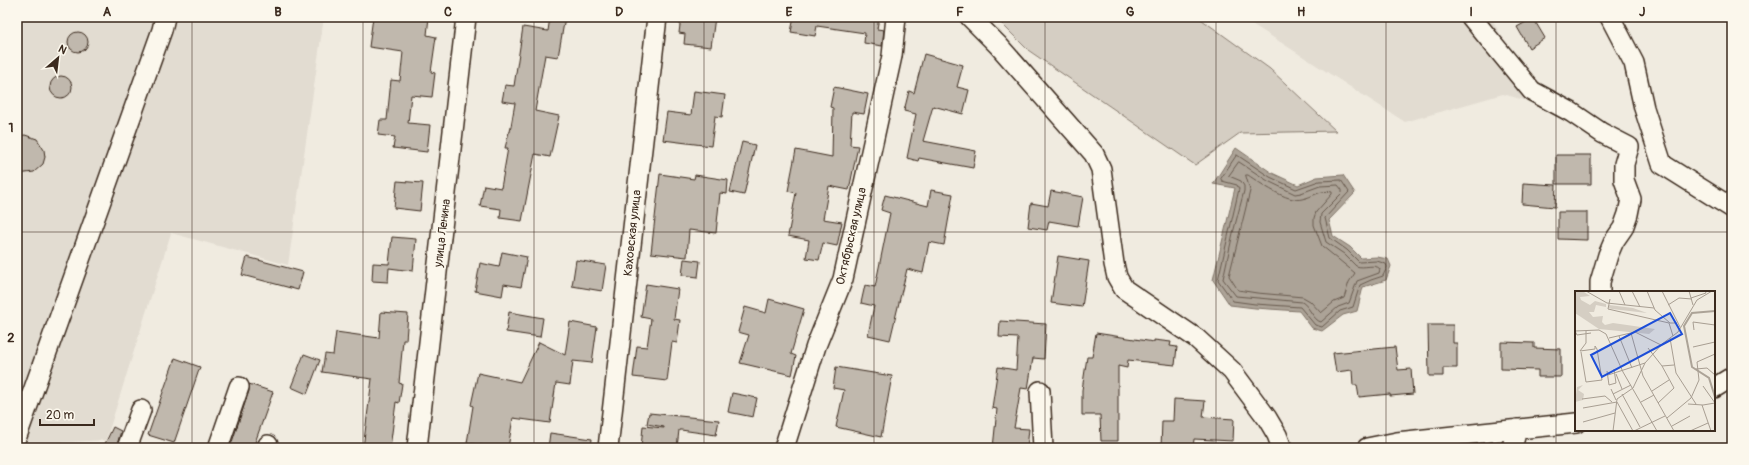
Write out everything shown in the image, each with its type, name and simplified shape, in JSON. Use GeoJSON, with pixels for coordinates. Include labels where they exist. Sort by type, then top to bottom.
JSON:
{"type":"FeatureCollection","features":[{"type":"Feature","properties":{"kind":"street"},"geometry":{"type":"LineString","coordinates":[[17,436],[160,38],[165,17]]}},
{"type":"Feature","properties":{"kind":"street","name":"улица Ленина"},"geometry":{"type":"LineString","coordinates":[[417,448],[466,17]]}},
{"type":"Feature","properties":{"kind":"street","name":"Каховская улица"},"geometry":{"type":"LineString","coordinates":[[608,448],[657,17]]}},
{"type":"Feature","properties":{"kind":"street","name":"Октябрьская улица"},"geometry":{"type":"LineString","coordinates":[[784,448],[816,346],[843,279],[892,56],[896,17]]}},
{"type":"Feature","properties":{"kind":"street"},"geometry":{"type":"LineString","coordinates":[[970,17],[998,45],[1094,154],[1101,169],[1114,264],[1117,277],[1124,289],[1196,338],[1232,372],[1267,418],[1277,435],[1282,448]]}},
{"type":"Feature","properties":{"kind":"street"},"geometry":{"type":"LineString","coordinates":[[1471,17],[1532,91],[1571,112],[1602,133],[1662,164],[1732,208]]}},
{"type":"Feature","properties":{"kind":"street"},"geometry":{"type":"LineString","coordinates":[[1610,17],[1634,63],[1644,108],[1662,164]]}},
{"type":"Feature","properties":{"kind":"street"},"geometry":{"type":"LineString","coordinates":[[1600,291],[1600,282],[1608,255],[1614,241],[1623,228],[1628,214],[1631,199],[1624,180],[1624,164],[1629,147]]}},
{"type":"Feature","properties":{"kind":"street"},"geometry":{"type":"LineString","coordinates":[[1715,387],[1732,377]]}},
{"type":"Feature","properties":{"kind":"street"},"geometry":{"type":"LineString","coordinates":[[218,448],[239,387]]}},
{"type":"Feature","properties":{"kind":"street"},"geometry":{"type":"LineString","coordinates":[[1040,392],[1043,448]]}},
{"type":"Feature","properties":{"kind":"street"},"geometry":{"type":"LineString","coordinates":[[127,448],[141,410]]}},
{"type":"Feature","properties":{"kind":"street"},"geometry":{"type":"LineString","coordinates":[[1367,448],[1397,442],[1575,423]]}},
{"type":"Feature","properties":{"kind":"street"},"geometry":{"type":"LineString","coordinates":[[1512,448],[1517,429]]}},
{"type":"Feature","properties":{"kind":"shaded area"},"geometry":{"type":"Polygon","coordinates":[[[17,17],[324,17],[288,265],[171,233],[106,440],[53,443],[51,448],[17,448],[17,17]]]}},
{"type":"Feature","properties":{"kind":"shaded area"},"geometry":{"type":"Polygon","coordinates":[[[995,17],[1198,17],[1270,69],[1336,131],[1240,133],[1195,165],[1028,50],[995,17]]]}},
{"type":"Feature","properties":{"kind":"shaded area"},"geometry":{"type":"Polygon","coordinates":[[[1241,17],[1491,17],[1518,67],[1542,84],[1535,103],[1503,94],[1405,122],[1241,17]]]}},
{"type":"Feature","properties":{"kind":"water"},"geometry":{"type":"Polygon","coordinates":[[[1236,148],[1272,173],[1298,185],[1317,177],[1343,175],[1355,193],[1329,220],[1333,236],[1350,247],[1361,258],[1377,257],[1388,259],[1391,266],[1386,280],[1363,287],[1357,311],[1343,315],[1322,331],[1312,328],[1299,311],[1230,305],[1213,280],[1235,188],[1213,184],[1236,148]]]}},
{"type":"Feature","properties":{"kind":"building"},"geometry":{"type":"Polygon","coordinates":[[[373,17],[429,17],[427,35],[436,37],[431,72],[435,73],[432,97],[411,95],[408,123],[430,125],[427,152],[393,148],[395,137],[378,135],[380,120],[387,120],[391,80],[400,81],[403,52],[369,47],[373,17]]]}},
{"type":"Feature","properties":{"kind":"building"},"geometry":{"type":"Polygon","coordinates":[[[550,17],[565,17],[558,57],[545,55],[535,111],[559,116],[550,157],[535,154],[522,221],[500,218],[501,209],[480,206],[484,185],[501,188],[508,148],[505,148],[510,132],[515,103],[502,101],[505,85],[514,86],[523,27],[548,31],[550,17]]]}},
{"type":"Feature","properties":{"kind":"building"},"geometry":{"type":"Polygon","coordinates":[[[681,17],[715,17],[711,47],[684,44],[685,34],[679,33],[681,17]]]}},
{"type":"Feature","properties":{"kind":"building"},"geometry":{"type":"Polygon","coordinates":[[[794,17],[879,17],[877,29],[884,30],[882,46],[864,43],[865,33],[817,26],[815,36],[791,32],[794,17]]]}},
{"type":"Feature","properties":{"kind":"building"},"geometry":{"type":"Polygon","coordinates":[[[1533,18],[1545,38],[1529,48],[1517,27],[1533,18]]]}},
{"type":"Feature","properties":{"kind":"building"},"geometry":{"type":"Polygon","coordinates":[[[78,32],[85,35],[88,42],[85,49],[78,52],[71,49],[68,42],[71,35],[78,32]]]}},
{"type":"Feature","properties":{"kind":"building"},"geometry":{"type":"Polygon","coordinates":[[[924,54],[963,65],[957,87],[969,90],[963,114],[933,106],[923,141],[976,151],[973,168],[919,158],[918,161],[907,158],[916,114],[904,111],[909,91],[914,93],[924,54]]]}},
{"type":"Feature","properties":{"kind":"building"},"geometry":{"type":"Polygon","coordinates":[[[61,76],[69,79],[72,87],[69,95],[61,98],[53,95],[50,87],[53,79],[61,76]]]}},
{"type":"Feature","properties":{"kind":"building"},"geometry":{"type":"Polygon","coordinates":[[[834,87],[868,94],[864,114],[852,112],[850,145],[858,146],[849,190],[829,186],[823,219],[842,222],[837,246],[823,243],[819,260],[806,258],[809,240],[788,236],[796,193],[788,191],[796,150],[832,157],[833,108],[830,107],[834,87]]]}},
{"type":"Feature","properties":{"kind":"building"},"geometry":{"type":"Polygon","coordinates":[[[694,91],[725,95],[722,117],[715,116],[711,146],[663,140],[667,112],[691,115],[694,91]]]}},
{"type":"Feature","properties":{"kind":"building"},"geometry":{"type":"Polygon","coordinates":[[[25,135],[37,139],[44,150],[45,157],[43,164],[34,172],[17,174],[17,136],[25,135]]]}},
{"type":"Feature","properties":{"kind":"building"},"geometry":{"type":"Polygon","coordinates":[[[742,142],[755,145],[744,195],[730,192],[742,142]]]}},
{"type":"Feature","properties":{"kind":"building"},"geometry":{"type":"Polygon","coordinates":[[[1556,155],[1591,155],[1591,184],[1556,184],[1556,155]]]}},
{"type":"Feature","properties":{"kind":"building"},"geometry":{"type":"Polygon","coordinates":[[[660,174],[694,179],[695,175],[728,180],[727,194],[720,193],[716,233],[689,230],[687,257],[651,253],[660,174]]]}},
{"type":"Feature","properties":{"kind":"building"},"geometry":{"type":"Polygon","coordinates":[[[397,181],[423,183],[420,211],[394,208],[397,181]]]}},
{"type":"Feature","properties":{"kind":"building"},"geometry":{"type":"Polygon","coordinates":[[[1523,183],[1556,185],[1555,207],[1522,204],[1523,183]]]}},
{"type":"Feature","properties":{"kind":"building"},"geometry":{"type":"Polygon","coordinates":[[[931,190],[953,194],[944,245],[929,242],[923,273],[907,269],[890,340],[868,335],[874,306],[861,303],[865,285],[875,287],[890,213],[881,210],[885,195],[928,206],[931,190]]]}},
{"type":"Feature","properties":{"kind":"building"},"geometry":{"type":"Polygon","coordinates":[[[1051,191],[1083,197],[1078,226],[1049,221],[1047,230],[1028,227],[1031,203],[1048,206],[1051,191]]]}},
{"type":"Feature","properties":{"kind":"building"},"geometry":{"type":"Polygon","coordinates":[[[1558,212],[1587,212],[1587,240],[1558,239],[1558,212]]]}},
{"type":"Feature","properties":{"kind":"building"},"geometry":{"type":"Polygon","coordinates":[[[392,237],[416,239],[413,271],[389,268],[388,282],[372,281],[373,263],[389,264],[392,237]]]}},
{"type":"Feature","properties":{"kind":"building"},"geometry":{"type":"Polygon","coordinates":[[[502,252],[527,257],[521,287],[504,284],[502,296],[475,291],[480,263],[499,267],[502,252]]]}},
{"type":"Feature","properties":{"kind":"building"},"geometry":{"type":"Polygon","coordinates":[[[1058,256],[1089,261],[1082,307],[1051,303],[1058,256]]]}},
{"type":"Feature","properties":{"kind":"building"},"geometry":{"type":"Polygon","coordinates":[[[247,257],[303,272],[298,290],[242,275],[247,257]]]}},
{"type":"Feature","properties":{"kind":"building"},"geometry":{"type":"Polygon","coordinates":[[[684,259],[700,261],[698,277],[682,275],[684,259]]]}},
{"type":"Feature","properties":{"kind":"building"},"geometry":{"type":"Polygon","coordinates":[[[576,260],[606,265],[602,291],[572,286],[576,260]]]}},
{"type":"Feature","properties":{"kind":"building"},"geometry":{"type":"Polygon","coordinates":[[[646,284],[678,289],[674,319],[680,320],[677,343],[672,342],[667,381],[633,377],[637,346],[647,347],[651,319],[641,317],[646,284]]]}},
{"type":"Feature","properties":{"kind":"building"},"geometry":{"type":"Polygon","coordinates":[[[769,299],[804,309],[791,354],[796,356],[792,375],[740,363],[749,335],[738,332],[745,307],[766,313],[769,299]]]}},
{"type":"Feature","properties":{"kind":"building"},"geometry":{"type":"Polygon","coordinates":[[[381,312],[408,314],[406,340],[403,340],[399,383],[402,384],[399,403],[396,402],[390,448],[363,448],[372,379],[322,372],[325,354],[333,355],[336,332],[379,338],[381,312]]]}},
{"type":"Feature","properties":{"kind":"building"},"geometry":{"type":"Polygon","coordinates":[[[509,312],[543,318],[540,337],[506,332],[509,312]]]}},
{"type":"Feature","properties":{"kind":"building"},"geometry":{"type":"Polygon","coordinates":[[[1000,321],[1046,324],[1044,359],[1033,358],[1028,389],[1021,388],[1014,428],[1029,429],[1027,448],[993,448],[997,409],[992,408],[998,367],[1016,370],[1018,338],[999,337],[1000,321]]]}},
{"type":"Feature","properties":{"kind":"building"},"geometry":{"type":"Polygon","coordinates":[[[570,322],[597,327],[592,363],[573,361],[570,385],[556,383],[550,423],[513,418],[508,448],[487,448],[487,446],[467,443],[473,406],[471,405],[478,373],[520,382],[539,342],[565,355],[570,322]]]}},
{"type":"Feature","properties":{"kind":"building"},"geometry":{"type":"Polygon","coordinates":[[[1428,325],[1453,325],[1453,343],[1457,343],[1457,368],[1443,368],[1443,376],[1429,376],[1428,325]]]}},
{"type":"Feature","properties":{"kind":"building"},"geometry":{"type":"Polygon","coordinates":[[[1096,333],[1154,342],[1154,340],[1171,342],[1170,346],[1177,347],[1175,365],[1128,360],[1127,368],[1118,366],[1118,441],[1101,441],[1100,415],[1082,415],[1082,390],[1087,357],[1092,357],[1096,333]]]}},
{"type":"Feature","properties":{"kind":"building"},"geometry":{"type":"Polygon","coordinates":[[[1501,342],[1534,343],[1534,348],[1561,349],[1561,377],[1538,377],[1538,370],[1501,369],[1501,342]]]}},
{"type":"Feature","properties":{"kind":"building"},"geometry":{"type":"Polygon","coordinates":[[[1395,347],[1398,370],[1411,369],[1413,394],[1390,396],[1390,394],[1359,397],[1357,385],[1353,385],[1352,370],[1336,372],[1333,353],[1395,347]]]}},
{"type":"Feature","properties":{"kind":"building"},"geometry":{"type":"Polygon","coordinates":[[[304,354],[320,360],[307,394],[291,387],[304,354]]]}},
{"type":"Feature","properties":{"kind":"building"},"geometry":{"type":"Polygon","coordinates":[[[175,358],[200,367],[174,443],[148,435],[175,358]]]}},
{"type":"Feature","properties":{"kind":"building"},"geometry":{"type":"Polygon","coordinates":[[[836,367],[892,376],[881,437],[836,427],[844,390],[833,388],[836,367]]]}},
{"type":"Feature","properties":{"kind":"building"},"geometry":{"type":"Polygon","coordinates":[[[249,384],[273,392],[253,448],[230,448],[249,391],[249,384]]]}},
{"type":"Feature","properties":{"kind":"building"},"geometry":{"type":"Polygon","coordinates":[[[732,393],[757,398],[753,417],[728,412],[732,393]]]}},
{"type":"Feature","properties":{"kind":"building"},"geometry":{"type":"Polygon","coordinates":[[[1174,399],[1205,401],[1203,417],[1234,419],[1233,441],[1194,439],[1193,448],[1161,448],[1162,421],[1173,421],[1174,399]]]}},
{"type":"Feature","properties":{"kind":"building"},"geometry":{"type":"Polygon","coordinates":[[[649,413],[719,420],[716,435],[679,430],[677,448],[641,448],[643,426],[664,428],[647,424],[649,413]]]}},
{"type":"Feature","properties":{"kind":"building"},"geometry":{"type":"Polygon","coordinates":[[[113,427],[121,431],[116,448],[103,448],[113,427]]]}},
{"type":"Feature","properties":{"kind":"building"},"geometry":{"type":"Polygon","coordinates":[[[550,433],[592,439],[591,448],[548,448],[550,433]]]}}]}
